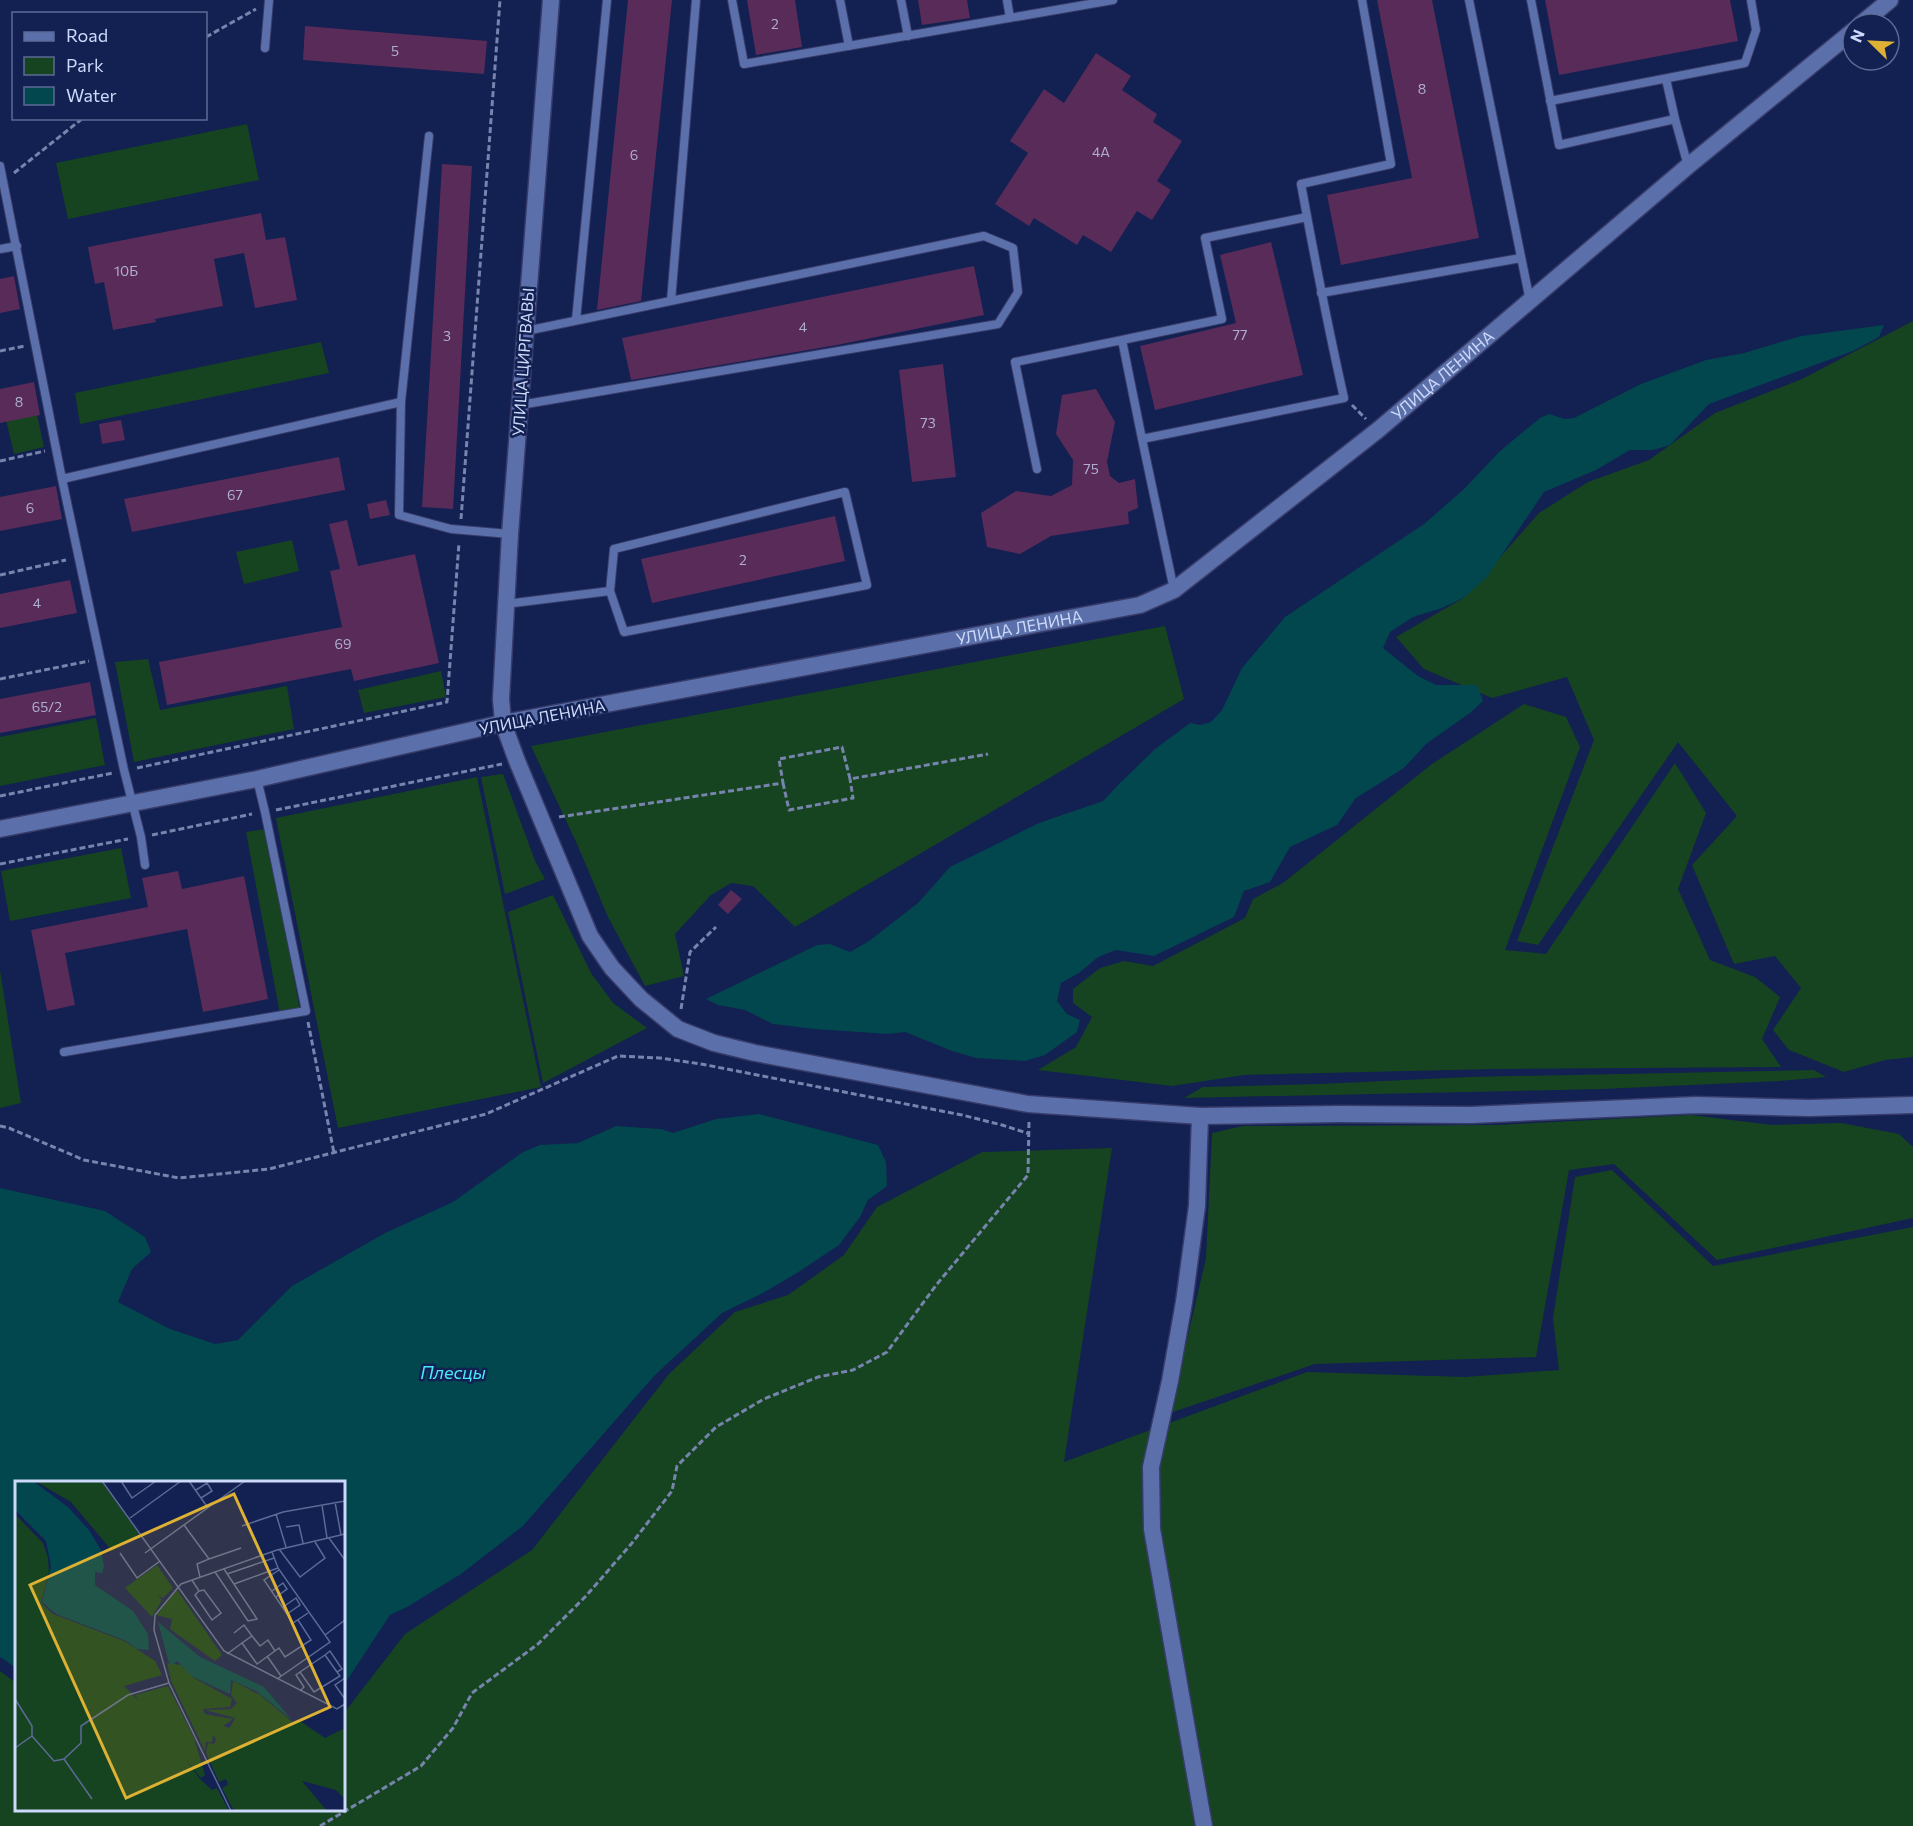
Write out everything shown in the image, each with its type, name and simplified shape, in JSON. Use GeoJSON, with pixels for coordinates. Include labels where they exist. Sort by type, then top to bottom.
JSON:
{"type":"FeatureCollection","features":[{"type":"Feature","properties":{"kind":"street","name":"УЛИЦА ЦИРГВАВЫ"},"geometry":{"type":"LineString","coordinates":[[551,0],[505,604],[501,699],[503,723],[590,936],[612,968],[641,999],[678,1029],[714,1043],[755,1053],[1028,1104],[1200,1116],[1470,1115],[1696,1105],[1810,1108],[1913,1105]]}},
{"type":"Feature","properties":{"kind":"street"},"geometry":{"type":"LineString","coordinates":[[1876,12],[1890,0]]}},
{"type":"Feature","properties":{"kind":"street","name":"УЛИЦА ЛЕНИНА"},"geometry":{"type":"LineString","coordinates":[[0,829],[257,779],[503,723],[1140,605],[1174,590],[1378,430],[1688,166],[1841,41]]}},
{"type":"Feature","properties":{"kind":"street"},"geometry":{"type":"LineString","coordinates":[[1200,1116],[1197,1206],[1184,1302],[1151,1467],[1152,1529],[1204,1826]]}},
{"type":"Feature","properties":{"kind":"lane"},"geometry":{"type":"LineString","coordinates":[[265,48],[269,0]]}},
{"type":"Feature","properties":{"kind":"lane"},"geometry":{"type":"LineString","coordinates":[[576,320],[607,0]]}},
{"type":"Feature","properties":{"kind":"lane"},"geometry":{"type":"LineString","coordinates":[[671,301],[696,0]]}},
{"type":"Feature","properties":{"kind":"lane"},"geometry":{"type":"LineString","coordinates":[[732,0],[744,64],[1010,18],[1077,3],[1113,0]]}},
{"type":"Feature","properties":{"kind":"lane"},"geometry":{"type":"LineString","coordinates":[[840,0],[849,46]]}},
{"type":"Feature","properties":{"kind":"lane"},"geometry":{"type":"LineString","coordinates":[[901,0],[908,36]]}},
{"type":"Feature","properties":{"kind":"lane"},"geometry":{"type":"LineString","coordinates":[[1006,0],[1010,18]]}},
{"type":"Feature","properties":{"kind":"lane"},"geometry":{"type":"LineString","coordinates":[[1143,439],[1344,398],[1321,293],[1301,184],[1391,164],[1362,0]]}},
{"type":"Feature","properties":{"kind":"lane"},"geometry":{"type":"LineString","coordinates":[[1469,0],[1530,301]]}},
{"type":"Feature","properties":{"kind":"lane"},"geometry":{"type":"LineString","coordinates":[[1531,0],[1559,145],[1676,119]]}},
{"type":"Feature","properties":{"kind":"lane"},"geometry":{"type":"LineString","coordinates":[[1550,101],[1745,63],[1756,30],[1751,0]]}},
{"type":"Feature","properties":{"kind":"lane"},"geometry":{"type":"LineString","coordinates":[[1666,79],[1688,166]]}},
{"type":"Feature","properties":{"kind":"lane"},"geometry":{"type":"LineString","coordinates":[[429,136],[401,402],[399,515],[460,530],[510,534]]}},
{"type":"Feature","properties":{"kind":"lane"},"geometry":{"type":"LineString","coordinates":[[0,166],[62,479],[131,803],[141,837],[145,865]]}},
{"type":"Feature","properties":{"kind":"lane"},"geometry":{"type":"LineString","coordinates":[[1037,469],[1015,362],[1222,319],[1205,238],[1307,217]]}},
{"type":"Feature","properties":{"kind":"lane"},"geometry":{"type":"LineString","coordinates":[[520,405],[998,324],[1018,292],[1013,248],[984,236],[526,331]]}},
{"type":"Feature","properties":{"kind":"lane"},"geometry":{"type":"LineString","coordinates":[[0,249],[17,246]]}},
{"type":"Feature","properties":{"kind":"lane"},"geometry":{"type":"LineString","coordinates":[[1321,293],[1521,258]]}},
{"type":"Feature","properties":{"kind":"lane"},"geometry":{"type":"LineString","coordinates":[[1122,340],[1174,590]]}},
{"type":"Feature","properties":{"kind":"lane"},"geometry":{"type":"LineString","coordinates":[[62,479],[401,402]]}},
{"type":"Feature","properties":{"kind":"lane"},"geometry":{"type":"LineString","coordinates":[[845,492],[867,585],[624,632],[610,591],[614,549],[845,492]]}},
{"type":"Feature","properties":{"kind":"lane"},"geometry":{"type":"LineString","coordinates":[[505,604],[610,591]]}},
{"type":"Feature","properties":{"kind":"lane"},"geometry":{"type":"LineString","coordinates":[[64,1052],[306,1011],[266,812],[257,779]]}},
{"type":"Feature","properties":{"kind":"path"},"geometry":{"type":"LineString","coordinates":[[0,796],[447,702],[500,0]]}},
{"type":"Feature","properties":{"kind":"path"},"geometry":{"type":"LineString","coordinates":[[207,37],[254,11],[258,5]]}},
{"type":"Feature","properties":{"kind":"path"},"geometry":{"type":"LineString","coordinates":[[3,181],[80,120]]}},
{"type":"Feature","properties":{"kind":"path"},"geometry":{"type":"LineString","coordinates":[[0,351],[36,344]]}},
{"type":"Feature","properties":{"kind":"path"},"geometry":{"type":"LineString","coordinates":[[1344,398],[1378,430]]}},
{"type":"Feature","properties":{"kind":"path"},"geometry":{"type":"LineString","coordinates":[[0,461],[56,449]]}},
{"type":"Feature","properties":{"kind":"path"},"geometry":{"type":"LineString","coordinates":[[0,575],[79,557]]}},
{"type":"Feature","properties":{"kind":"path"},"geometry":{"type":"LineString","coordinates":[[0,679],[100,658]]}},
{"type":"Feature","properties":{"kind":"path"},"geometry":{"type":"LineString","coordinates":[[842,747],[854,798],[789,810],[783,783],[778,759],[842,747]]}},
{"type":"Feature","properties":{"kind":"path"},"geometry":{"type":"LineString","coordinates":[[850,778],[988,754]]}},
{"type":"Feature","properties":{"kind":"path"},"geometry":{"type":"LineString","coordinates":[[0,864],[517,761]]}},
{"type":"Feature","properties":{"kind":"path"},"geometry":{"type":"LineString","coordinates":[[542,820],[783,783]]}},
{"type":"Feature","properties":{"kind":"path"},"geometry":{"type":"LineString","coordinates":[[678,1029],[690,952],[716,927]]}},
{"type":"Feature","properties":{"kind":"path"},"geometry":{"type":"LineString","coordinates":[[306,1011],[334,1153]]}},
{"type":"Feature","properties":{"kind":"path"},"geometry":{"type":"LineString","coordinates":[[0,1126],[84,1160],[179,1178],[269,1169],[486,1114],[618,1056],[660,1058],[701,1064],[962,1115],[1030,1134]]}},
{"type":"Feature","properties":{"kind":"path"},"geometry":{"type":"LineString","coordinates":[[320,1826],[421,1766],[453,1728],[472,1694],[538,1644],[586,1596],[632,1543],[672,1491],[677,1466],[716,1427],[764,1399],[818,1377],[853,1370],[887,1352],[938,1284],[1028,1175],[1030,1134],[1028,1104]]}},
{"type":"Feature","properties":{"kind":"green space"},"geometry":{"type":"Polygon","coordinates":[[[247,124],[259,180],[68,219],[56,163],[247,124]]]}},
{"type":"Feature","properties":{"kind":"green space"},"geometry":{"type":"Polygon","coordinates":[[[1913,321],[1913,1057],[1885,1060],[1844,1072],[1789,1050],[1773,1030],[1801,988],[1775,956],[1734,964],[1692,865],[1737,816],[1678,742],[1538,945],[1517,941],[1594,740],[1567,677],[1492,698],[1424,669],[1396,637],[1465,597],[1539,513],[1588,482],[1649,460],[1715,413],[1802,379],[1913,321]]]}},
{"type":"Feature","properties":{"kind":"green space"},"geometry":{"type":"Polygon","coordinates":[[[321,342],[329,373],[80,424],[75,393],[321,342]]]}},
{"type":"Feature","properties":{"kind":"green space"},"geometry":{"type":"Polygon","coordinates":[[[36,410],[44,447],[14,454],[5,416],[36,410]]]}},
{"type":"Feature","properties":{"kind":"green space"},"geometry":{"type":"Polygon","coordinates":[[[292,540],[299,571],[244,584],[236,552],[292,540]]]}},
{"type":"Feature","properties":{"kind":"green space"},"geometry":{"type":"Polygon","coordinates":[[[1165,626],[1184,699],[795,927],[753,886],[731,883],[711,895],[675,934],[684,976],[645,986],[608,917],[531,746],[1165,626]]]}},
{"type":"Feature","properties":{"kind":"green space"},"geometry":{"type":"Polygon","coordinates":[[[148,659],[160,710],[287,686],[294,729],[134,762],[115,662],[148,659]]]}},
{"type":"Feature","properties":{"kind":"green space"},"geometry":{"type":"Polygon","coordinates":[[[441,671],[446,697],[364,713],[358,690],[441,671]]]}},
{"type":"Feature","properties":{"kind":"green space"},"geometry":{"type":"Polygon","coordinates":[[[1524,704],[1566,717],[1580,747],[1505,950],[1546,954],[1675,763],[1706,813],[1678,889],[1710,960],[1755,977],[1780,997],[1762,1039],[1781,1067],[1493,1069],[1244,1075],[1172,1086],[1038,1070],[1076,1047],[1092,1017],[1073,1003],[1073,989],[1100,968],[1124,961],[1153,966],[1245,918],[1253,899],[1283,883],[1432,764],[1524,704]]]}},
{"type":"Feature","properties":{"kind":"green space"},"geometry":{"type":"Polygon","coordinates":[[[96,718],[105,765],[0,786],[0,737],[96,718]]]}},
{"type":"Feature","properties":{"kind":"green space"},"geometry":{"type":"Polygon","coordinates":[[[503,774],[535,861],[545,879],[505,894],[481,777],[503,774]]]}},
{"type":"Feature","properties":{"kind":"green space"},"geometry":{"type":"Polygon","coordinates":[[[477,777],[541,1087],[338,1128],[276,818],[477,777]]]}},
{"type":"Feature","properties":{"kind":"green space"},"geometry":{"type":"Polygon","coordinates":[[[266,829],[300,1010],[280,1014],[246,832],[266,829]]]}},
{"type":"Feature","properties":{"kind":"green space"},"geometry":{"type":"Polygon","coordinates":[[[121,848],[131,898],[10,921],[1,871],[121,848]]]}},
{"type":"Feature","properties":{"kind":"green space"},"geometry":{"type":"Polygon","coordinates":[[[553,895],[591,973],[613,1003],[647,1028],[543,1083],[508,912],[553,895]]]}},
{"type":"Feature","properties":{"kind":"green space"},"geometry":{"type":"Polygon","coordinates":[[[0,970],[21,1103],[0,1108],[0,970]]]}},
{"type":"Feature","properties":{"kind":"green space"},"geometry":{"type":"Polygon","coordinates":[[[1814,1070],[1826,1077],[1602,1089],[1184,1098],[1203,1087],[1469,1077],[1814,1070]]]}},
{"type":"Feature","properties":{"kind":"green space"},"geometry":{"type":"Polygon","coordinates":[[[1691,1115],[1772,1125],[1841,1123],[1899,1134],[1913,1147],[1913,1218],[1717,1260],[1614,1164],[1569,1170],[1536,1357],[1315,1364],[1170,1413],[1206,1258],[1212,1133],[1243,1126],[1496,1125],[1691,1115]]]}},
{"type":"Feature","properties":{"kind":"green space"},"geometry":{"type":"Polygon","coordinates":[[[1112,1148],[1064,1462],[1307,1372],[1464,1377],[1559,1370],[1553,1318],[1575,1177],[1612,1170],[1713,1266],[1913,1227],[1913,1826],[0,1826],[0,1671],[15,1682],[15,1811],[345,1811],[345,1712],[405,1634],[532,1550],[669,1374],[735,1312],[788,1295],[844,1255],[877,1207],[982,1152],[1112,1148]]]}},
{"type":"Feature","properties":{"kind":"water"},"geometry":{"type":"Polygon","coordinates":[[[1884,325],[1879,337],[1853,351],[1709,404],[1670,445],[1653,450],[1630,450],[1596,470],[1544,492],[1487,577],[1465,597],[1442,608],[1413,617],[1390,632],[1383,648],[1418,676],[1436,685],[1477,685],[1483,701],[1426,744],[1404,768],[1356,798],[1337,825],[1290,847],[1270,882],[1244,891],[1234,917],[1154,956],[1116,950],[1098,957],[1079,973],[1061,983],[1057,1001],[1067,1014],[1080,1020],[1077,1032],[1045,1055],[1025,1061],[976,1058],[905,1032],[887,1034],[773,1024],[745,1010],[718,1005],[706,999],[817,945],[830,944],[850,952],[869,941],[918,903],[950,867],[1039,823],[1103,801],[1155,749],[1190,723],[1200,725],[1211,722],[1222,710],[1242,668],[1285,617],[1424,524],[1463,490],[1500,451],[1540,418],[1549,414],[1565,419],[1574,418],[1641,384],[1706,360],[1744,353],[1801,336],[1884,325]]]}},
{"type":"Feature","properties":{"kind":"water","name":"Плесцы"},"geometry":{"type":"Polygon","coordinates":[[[759,1114],[878,1145],[886,1162],[887,1186],[868,1200],[860,1217],[839,1245],[761,1294],[722,1313],[654,1376],[523,1526],[461,1574],[390,1615],[345,1683],[345,1481],[15,1481],[15,1667],[0,1657],[0,1188],[105,1211],[145,1237],[151,1252],[132,1269],[118,1302],[170,1329],[215,1344],[238,1340],[292,1286],[385,1233],[453,1202],[523,1152],[540,1145],[578,1143],[616,1126],[661,1129],[673,1133],[716,1119],[759,1114]]]}},
{"type":"Feature","properties":{"kind":"building"},"geometry":{"type":"Polygon","coordinates":[[[628,0],[672,0],[641,301],[597,310],[628,0]]]}},
{"type":"Feature","properties":{"kind":"building"},"geometry":{"type":"Polygon","coordinates":[[[747,0],[795,0],[802,47],[756,55],[747,0]]]}},
{"type":"Feature","properties":{"kind":"building"},"geometry":{"type":"Polygon","coordinates":[[[918,0],[967,0],[970,18],[922,25],[918,0]]]}},
{"type":"Feature","properties":{"kind":"building"},"geometry":{"type":"Polygon","coordinates":[[[1377,0],[1432,0],[1479,238],[1341,265],[1327,195],[1412,178],[1377,0]]]}},
{"type":"Feature","properties":{"kind":"building"},"geometry":{"type":"Polygon","coordinates":[[[1545,0],[1730,0],[1738,41],[1559,75],[1545,0]]]}},
{"type":"Feature","properties":{"kind":"building"},"geometry":{"type":"Polygon","coordinates":[[[305,26],[487,41],[484,74],[303,60],[305,26]]]}},
{"type":"Feature","properties":{"kind":"building"},"geometry":{"type":"Polygon","coordinates":[[[1096,53],[1131,76],[1122,90],[1157,114],[1153,122],[1182,141],[1157,181],[1171,190],[1152,220],[1137,211],[1111,252],[1083,235],[1077,245],[1034,218],[1029,226],[995,204],[1028,153],[1010,141],[1044,89],[1064,103],[1096,53]]]}},
{"type":"Feature","properties":{"kind":"building"},"geometry":{"type":"Polygon","coordinates":[[[442,164],[472,166],[453,509],[422,507],[442,164]]]}},
{"type":"Feature","properties":{"kind":"building"},"geometry":{"type":"Polygon","coordinates":[[[261,213],[266,240],[285,237],[297,300],[255,308],[244,253],[214,259],[223,306],[113,330],[104,282],[95,284],[88,247],[261,213]]]}},
{"type":"Feature","properties":{"kind":"building"},"geometry":{"type":"Polygon","coordinates":[[[1271,242],[1303,375],[1155,410],[1140,346],[1236,323],[1220,255],[1271,242]]]}},
{"type":"Feature","properties":{"kind":"building"},"geometry":{"type":"Polygon","coordinates":[[[974,266],[984,315],[837,345],[631,380],[622,338],[974,266]]]}},
{"type":"Feature","properties":{"kind":"building"},"geometry":{"type":"Polygon","coordinates":[[[14,276],[20,309],[0,313],[0,279],[14,276]]]}},
{"type":"Feature","properties":{"kind":"building"},"geometry":{"type":"Polygon","coordinates":[[[943,364],[956,477],[912,482],[899,370],[943,364]]]}},
{"type":"Feature","properties":{"kind":"building"},"geometry":{"type":"Polygon","coordinates":[[[34,382],[40,415],[0,423],[0,389],[34,382]]]}},
{"type":"Feature","properties":{"kind":"building"},"geometry":{"type":"Polygon","coordinates":[[[1096,389],[1115,422],[1107,462],[1110,476],[1119,483],[1135,479],[1138,508],[1128,512],[1129,524],[1051,536],[1020,554],[987,547],[981,513],[1016,491],[1051,496],[1072,485],[1073,460],[1056,434],[1062,395],[1096,389]]]}},
{"type":"Feature","properties":{"kind":"building"},"geometry":{"type":"Polygon","coordinates":[[[121,420],[125,440],[102,444],[99,424],[121,420]]]}},
{"type":"Feature","properties":{"kind":"building"},"geometry":{"type":"Polygon","coordinates":[[[339,457],[345,490],[132,532],[124,499],[339,457]]]}},
{"type":"Feature","properties":{"kind":"building"},"geometry":{"type":"Polygon","coordinates":[[[56,486],[62,519],[0,531],[0,497],[56,486]]]}},
{"type":"Feature","properties":{"kind":"building"},"geometry":{"type":"Polygon","coordinates":[[[386,500],[390,515],[370,519],[367,504],[386,500]]]}},
{"type":"Feature","properties":{"kind":"building"},"geometry":{"type":"Polygon","coordinates":[[[835,516],[845,561],[652,603],[641,559],[835,516]]]}},
{"type":"Feature","properties":{"kind":"building"},"geometry":{"type":"Polygon","coordinates":[[[347,520],[358,566],[415,554],[439,663],[354,681],[351,669],[167,705],[159,662],[342,627],[330,571],[340,569],[329,524],[347,520]]]}},
{"type":"Feature","properties":{"kind":"building"},"geometry":{"type":"Polygon","coordinates":[[[70,580],[77,613],[0,628],[0,594],[70,580]]]}},
{"type":"Feature","properties":{"kind":"building"},"geometry":{"type":"Polygon","coordinates":[[[90,682],[96,715],[0,733],[0,699],[90,682]]]}},
{"type":"Feature","properties":{"kind":"building"},"geometry":{"type":"Polygon","coordinates":[[[178,871],[182,889],[244,876],[268,999],[203,1012],[187,929],[65,953],[75,1005],[47,1011],[31,930],[148,907],[142,878],[178,871]]]}},
{"type":"Feature","properties":{"kind":"building"},"geometry":{"type":"Polygon","coordinates":[[[731,890],[742,899],[728,914],[718,905],[731,890]]]}}]}
